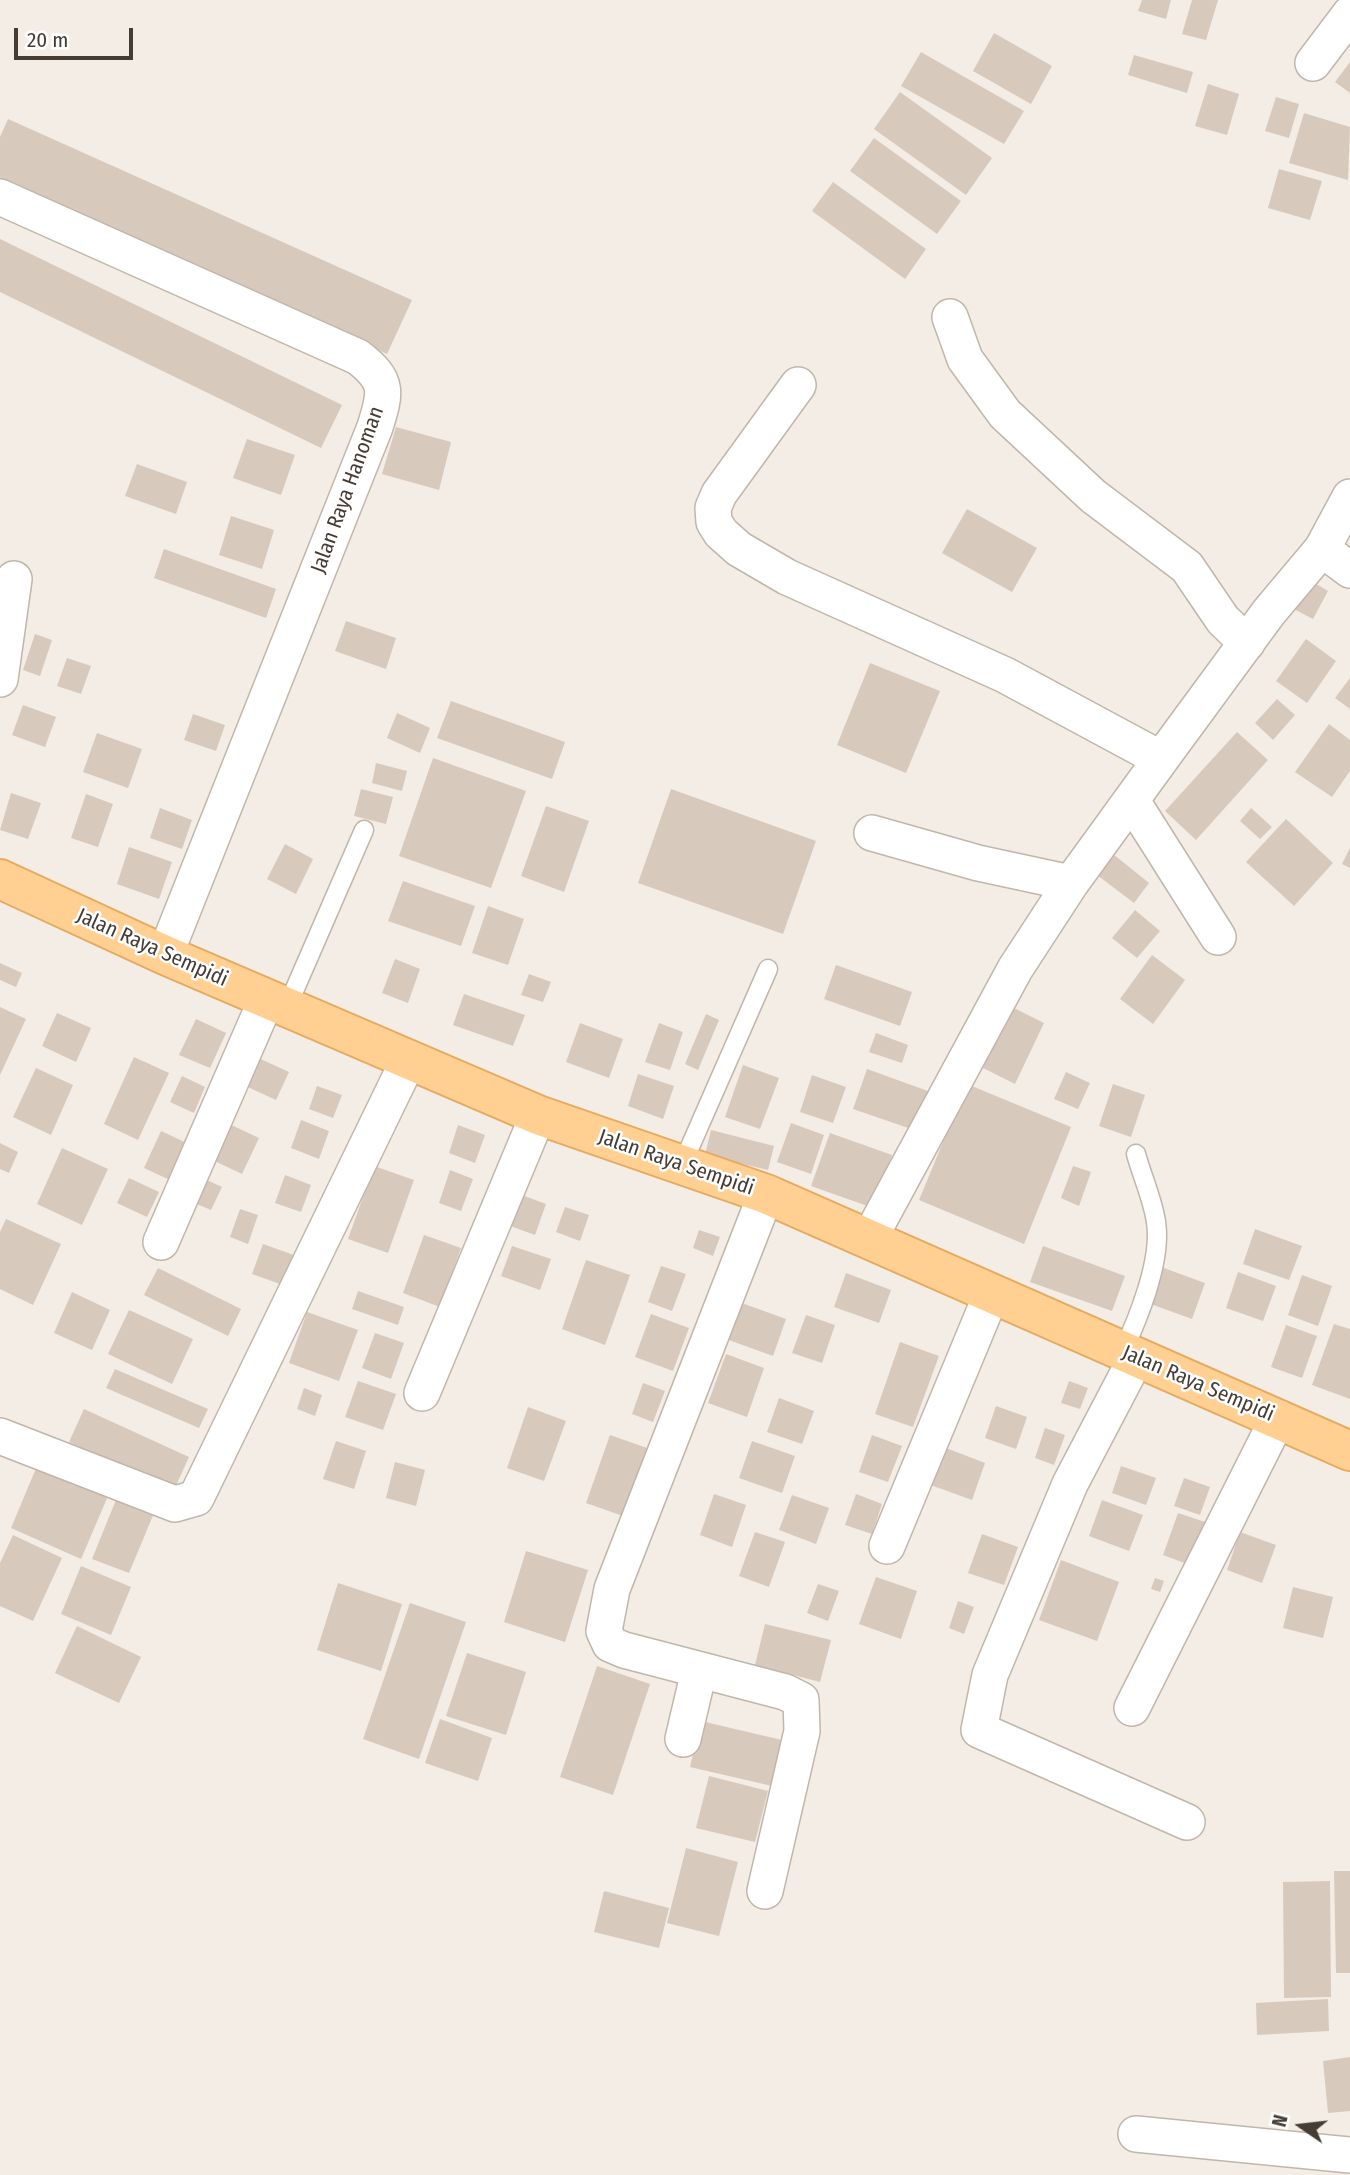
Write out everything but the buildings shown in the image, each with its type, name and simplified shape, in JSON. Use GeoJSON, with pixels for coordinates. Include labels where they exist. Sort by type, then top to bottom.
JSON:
{"type":"FeatureCollection","features":[{"type":"Feature","properties":{"kind":"main road","name":"Jalan Raya Sempidi"},"geometry":{"type":"LineString","coordinates":[[0,879],[165,956],[538,1115],[766,1194],[1350,1451]]}},
{"type":"Feature","properties":{"kind":"street"},"geometry":{"type":"LineString","coordinates":[[1313,63],[1350,14]]}},
{"type":"Feature","properties":{"kind":"street","name":"Jalan Raya Hanoman"},"geometry":{"type":"LineString","coordinates":[[0,197],[358,357],[377,371],[384,383],[382,406],[375,428],[165,956]]}},
{"type":"Feature","properties":{"kind":"street"},"geometry":{"type":"LineString","coordinates":[[950,317],[965,359],[1005,414],[1093,496],[1187,567],[1223,620],[1247,643]]}},
{"type":"Feature","properties":{"kind":"street"},"geometry":{"type":"LineString","coordinates":[[798,385],[719,494],[713,508],[714,522],[721,533],[739,549],[787,577],[1005,675],[1161,759]]}},
{"type":"Feature","properties":{"kind":"street"},"geometry":{"type":"LineString","coordinates":[[869,1239],[1015,969],[1071,883],[1161,759],[1247,643],[1322,549],[1350,497]]}},
{"type":"Feature","properties":{"kind":"street"},"geometry":{"type":"LineString","coordinates":[[1322,549],[1350,570]]}},
{"type":"Feature","properties":{"kind":"street"},"geometry":{"type":"LineString","coordinates":[[0,679],[14,579]]}},
{"type":"Feature","properties":{"kind":"street"},"geometry":{"type":"LineString","coordinates":[[1132,801],[1217,937]]}},
{"type":"Feature","properties":{"kind":"street"},"geometry":{"type":"LineString","coordinates":[[872,833],[978,863],[1071,883]]}},
{"type":"Feature","properties":{"kind":"street"},"geometry":{"type":"LineString","coordinates":[[161,1241],[277,1003]]}},
{"type":"Feature","properties":{"kind":"street"},"geometry":{"type":"LineString","coordinates":[[0,1436],[176,1504],[196,1498],[409,1059]]}},
{"type":"Feature","properties":{"kind":"street"},"geometry":{"type":"LineString","coordinates":[[422,1394],[538,1115]]}},
{"type":"Feature","properties":{"kind":"street"},"geometry":{"type":"LineString","coordinates":[[765,1891],[802,1731],[801,1700],[785,1692],[699,1671],[610,1644],[604,1631],[612,1589],[766,1194]]}},
{"type":"Feature","properties":{"kind":"street"},"geometry":{"type":"LineString","coordinates":[[887,1546],[992,1293]]}},
{"type":"Feature","properties":{"kind":"street"},"geometry":{"type":"LineString","coordinates":[[1129,1356],[1070,1484],[990,1675],[979,1730],[1187,1822]]}},
{"type":"Feature","properties":{"kind":"street"},"geometry":{"type":"LineString","coordinates":[[1132,1708],[1278,1418]]}},
{"type":"Feature","properties":{"kind":"street"},"geometry":{"type":"LineString","coordinates":[[683,1739],[699,1671]]}},
{"type":"Feature","properties":{"kind":"street"},"geometry":{"type":"LineString","coordinates":[[1136,2134],[1350,2155]]}},
{"type":"Feature","properties":{"kind":"lane"},"geometry":{"type":"LineString","coordinates":[[277,1003],[364,830]]}},
{"type":"Feature","properties":{"kind":"lane"},"geometry":{"type":"LineString","coordinates":[[682,1165],[768,969]]}},
{"type":"Feature","properties":{"kind":"lane"},"geometry":{"type":"LineString","coordinates":[[1129,1356],[1154,1254],[1156,1223],[1136,1154]]}}]}
